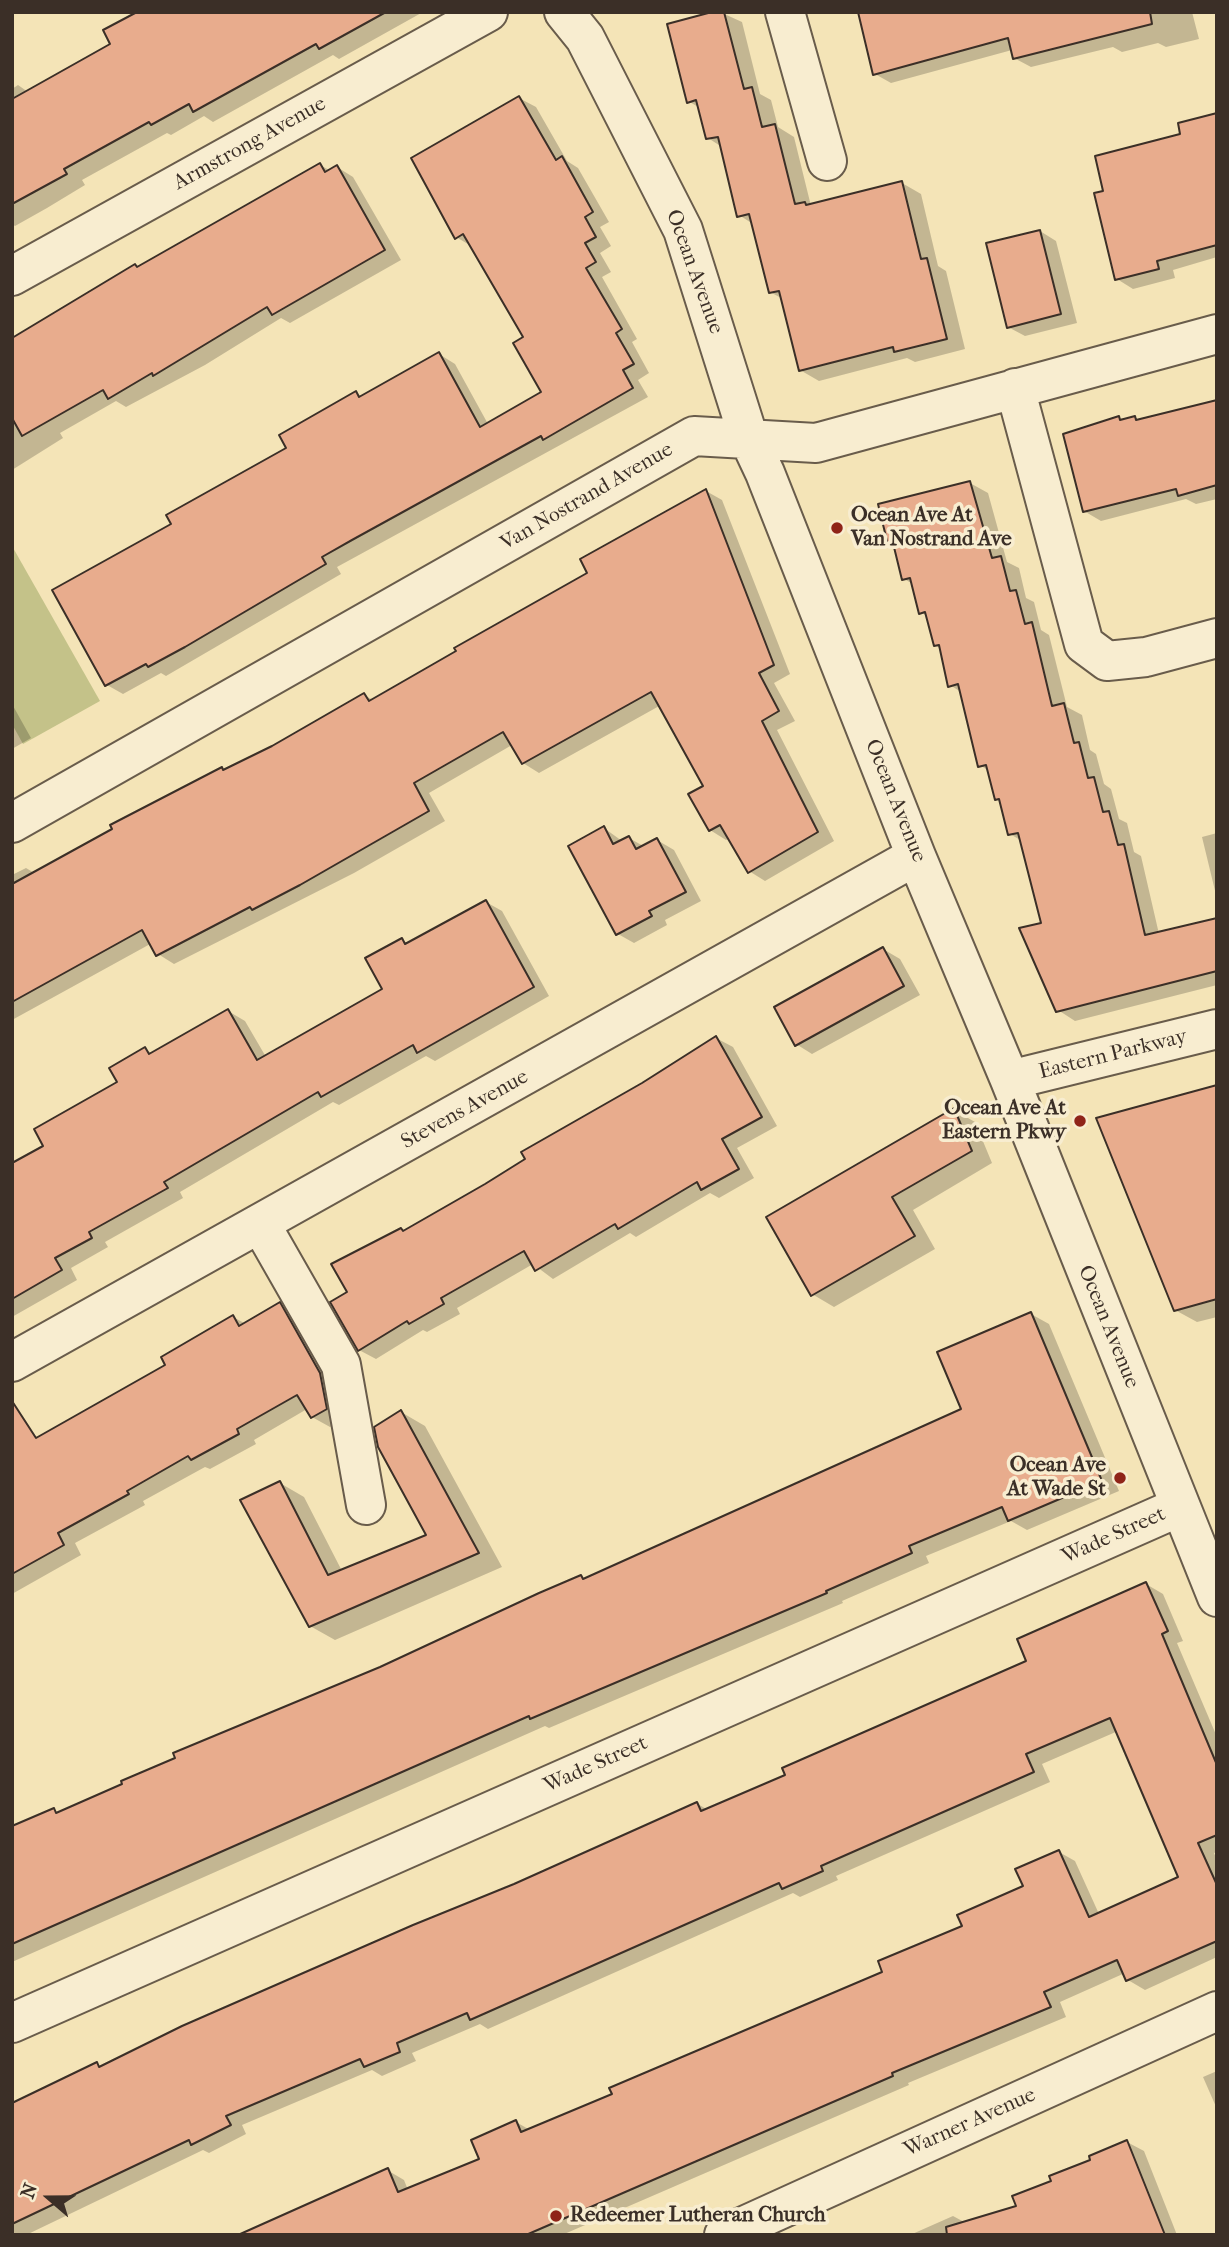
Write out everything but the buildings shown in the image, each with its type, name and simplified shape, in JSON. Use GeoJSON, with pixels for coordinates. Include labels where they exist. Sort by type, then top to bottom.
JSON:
{"type":"FeatureCollection","features":[{"type":"Feature","properties":{"kind":"street","name":"Armstrong Avenue"},"geometry":{"type":"LineString","coordinates":[[12,276],[488,12]]}},
{"type":"Feature","properties":{"kind":"street","name":"Ocean Avenue"},"geometry":{"type":"LineString","coordinates":[[564,12],[585,38],[683,230],[748,439],[765,473],[916,856],[1010,1080],[1217,1597]]}},
{"type":"Feature","properties":{"kind":"street"},"geometry":{"type":"LineString","coordinates":[[785,12],[827,161]]}},
{"type":"Feature","properties":{"kind":"street","name":"Van Nostrand Avenue"},"geometry":{"type":"LineString","coordinates":[[12,823],[694,436],[816,443],[1217,334]]}},
{"type":"Feature","properties":{"kind":"street"},"geometry":{"type":"LineString","coordinates":[[1015,388],[1084,644],[1107,661],[1146,657],[1217,638]]}},
{"type":"Feature","properties":{"kind":"street","name":"Stevens Avenue"},"geometry":{"type":"LineString","coordinates":[[12,1362],[916,856]]}},
{"type":"Feature","properties":{"kind":"street","name":"Eastern Parkway"},"geometry":{"type":"LineString","coordinates":[[1010,1080],[1217,1029]]}},
{"type":"Feature","properties":{"kind":"street"},"geometry":{"type":"LineString","coordinates":[[261,1225],[341,1365],[366,1504]]}},
{"type":"Feature","properties":{"kind":"street","name":"Wade Street"},"geometry":{"type":"LineString","coordinates":[[12,2023],[1179,1507]]}},
{"type":"Feature","properties":{"kind":"street","name":"Warner Avenue"},"geometry":{"type":"LineString","coordinates":[[724,2235],[1217,2011]]}},
{"type":"Feature","properties":{"kind":"shaded area"},"geometry":{"type":"Polygon","coordinates":[[[12,546],[100,701],[23,744],[12,724],[12,546]]]}},
{"type":"Feature","properties":{"kind":"place","name":"Ocean Ave At Van Nostrand Ave"},"geometry":{"type":"Point","coordinates":[837,528]}},
{"type":"Feature","properties":{"kind":"place","name":"Ocean Ave At Eastern Pkwy"},"geometry":{"type":"Point","coordinates":[1080,1121]}},
{"type":"Feature","properties":{"kind":"place","name":"Ocean Ave At Wade St"},"geometry":{"type":"Point","coordinates":[1120,1478]}},
{"type":"Feature","properties":{"kind":"place","name":"Redeemer Lutheran Church"},"geometry":{"type":"Point","coordinates":[556,2216]}}]}
